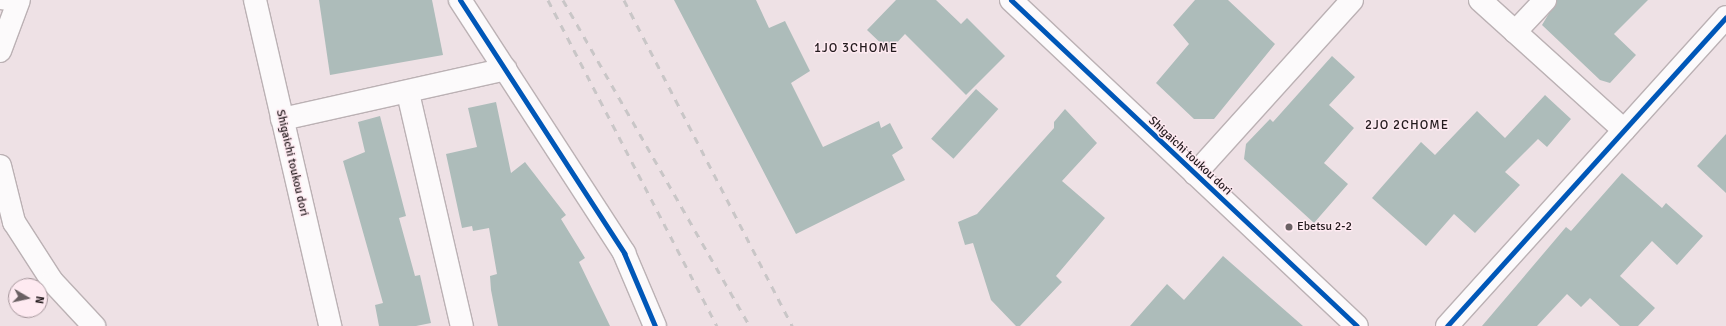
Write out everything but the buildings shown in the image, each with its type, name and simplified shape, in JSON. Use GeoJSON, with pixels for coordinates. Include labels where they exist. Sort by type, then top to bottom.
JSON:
{"type":"FeatureCollection","features":[{"type":"Feature","properties":{"kind":"street","name":"Shigaichi toukou dori"},"geometry":{"type":"LineString","coordinates":[[254,0],[330,326]]}},
{"type":"Feature","properties":{"kind":"street"},"geometry":{"type":"LineString","coordinates":[[460,0],[624,253],[655,326]]}},
{"type":"Feature","properties":{"kind":"street","name":"Shigaichi toukou dori"},"geometry":{"type":"LineString","coordinates":[[1011,0],[1357,326]]}},
{"type":"Feature","properties":{"kind":"street"},"geometry":{"type":"LineString","coordinates":[[1195,174],[1352,0]]}},
{"type":"Feature","properties":{"kind":"street"},"geometry":{"type":"LineString","coordinates":[[1480,0],[1624,130]]}},
{"type":"Feature","properties":{"kind":"street"},"geometry":{"type":"LineString","coordinates":[[1515,32],[1545,0]]}},
{"type":"Feature","properties":{"kind":"street"},"geometry":{"type":"LineString","coordinates":[[0,51],[12,1]]}},
{"type":"Feature","properties":{"kind":"street"},"geometry":{"type":"LineString","coordinates":[[1447,326],[1726,17]]}},
{"type":"Feature","properties":{"kind":"street"},"geometry":{"type":"LineString","coordinates":[[282,120],[408,93],[505,69]]}},
{"type":"Feature","properties":{"kind":"street"},"geometry":{"type":"LineString","coordinates":[[408,93],[462,326]]}},
{"type":"Feature","properties":{"kind":"street"},"geometry":{"type":"LineString","coordinates":[[0,166],[14,222],[52,282],[94,326]]}},
{"type":"Feature","properties":{"kind":"railway"},"geometry":{"type":"LineString","coordinates":[[548,0],[717,326]]}},
{"type":"Feature","properties":{"kind":"railway"},"geometry":{"type":"LineString","coordinates":[[563,0],[750,326]]}},
{"type":"Feature","properties":{"kind":"railway"},"geometry":{"type":"LineString","coordinates":[[624,0],[792,326]]}},
{"type":"Feature","properties":{"kind":"cycle path"},"geometry":{"type":"LineString","coordinates":[[460,0],[624,253],[655,326]]}},
{"type":"Feature","properties":{"kind":"cycle path"},"geometry":{"type":"LineString","coordinates":[[1011,0],[1357,326]]}},
{"type":"Feature","properties":{"kind":"cycle path"},"geometry":{"type":"LineString","coordinates":[[1447,326],[1726,17]]}},
{"type":"Feature","properties":{"kind":"place","name":"Ebetsu 2-2"},"geometry":{"type":"Point","coordinates":[1289,227]}},
{"type":"Feature","properties":{"kind":"district","name":"1JO 3CHOME"},"geometry":{"type":"Point","coordinates":[856,48]}},
{"type":"Feature","properties":{"kind":"district","name":"2JO 2CHOME"},"geometry":{"type":"Point","coordinates":[1407,125]}}]}
